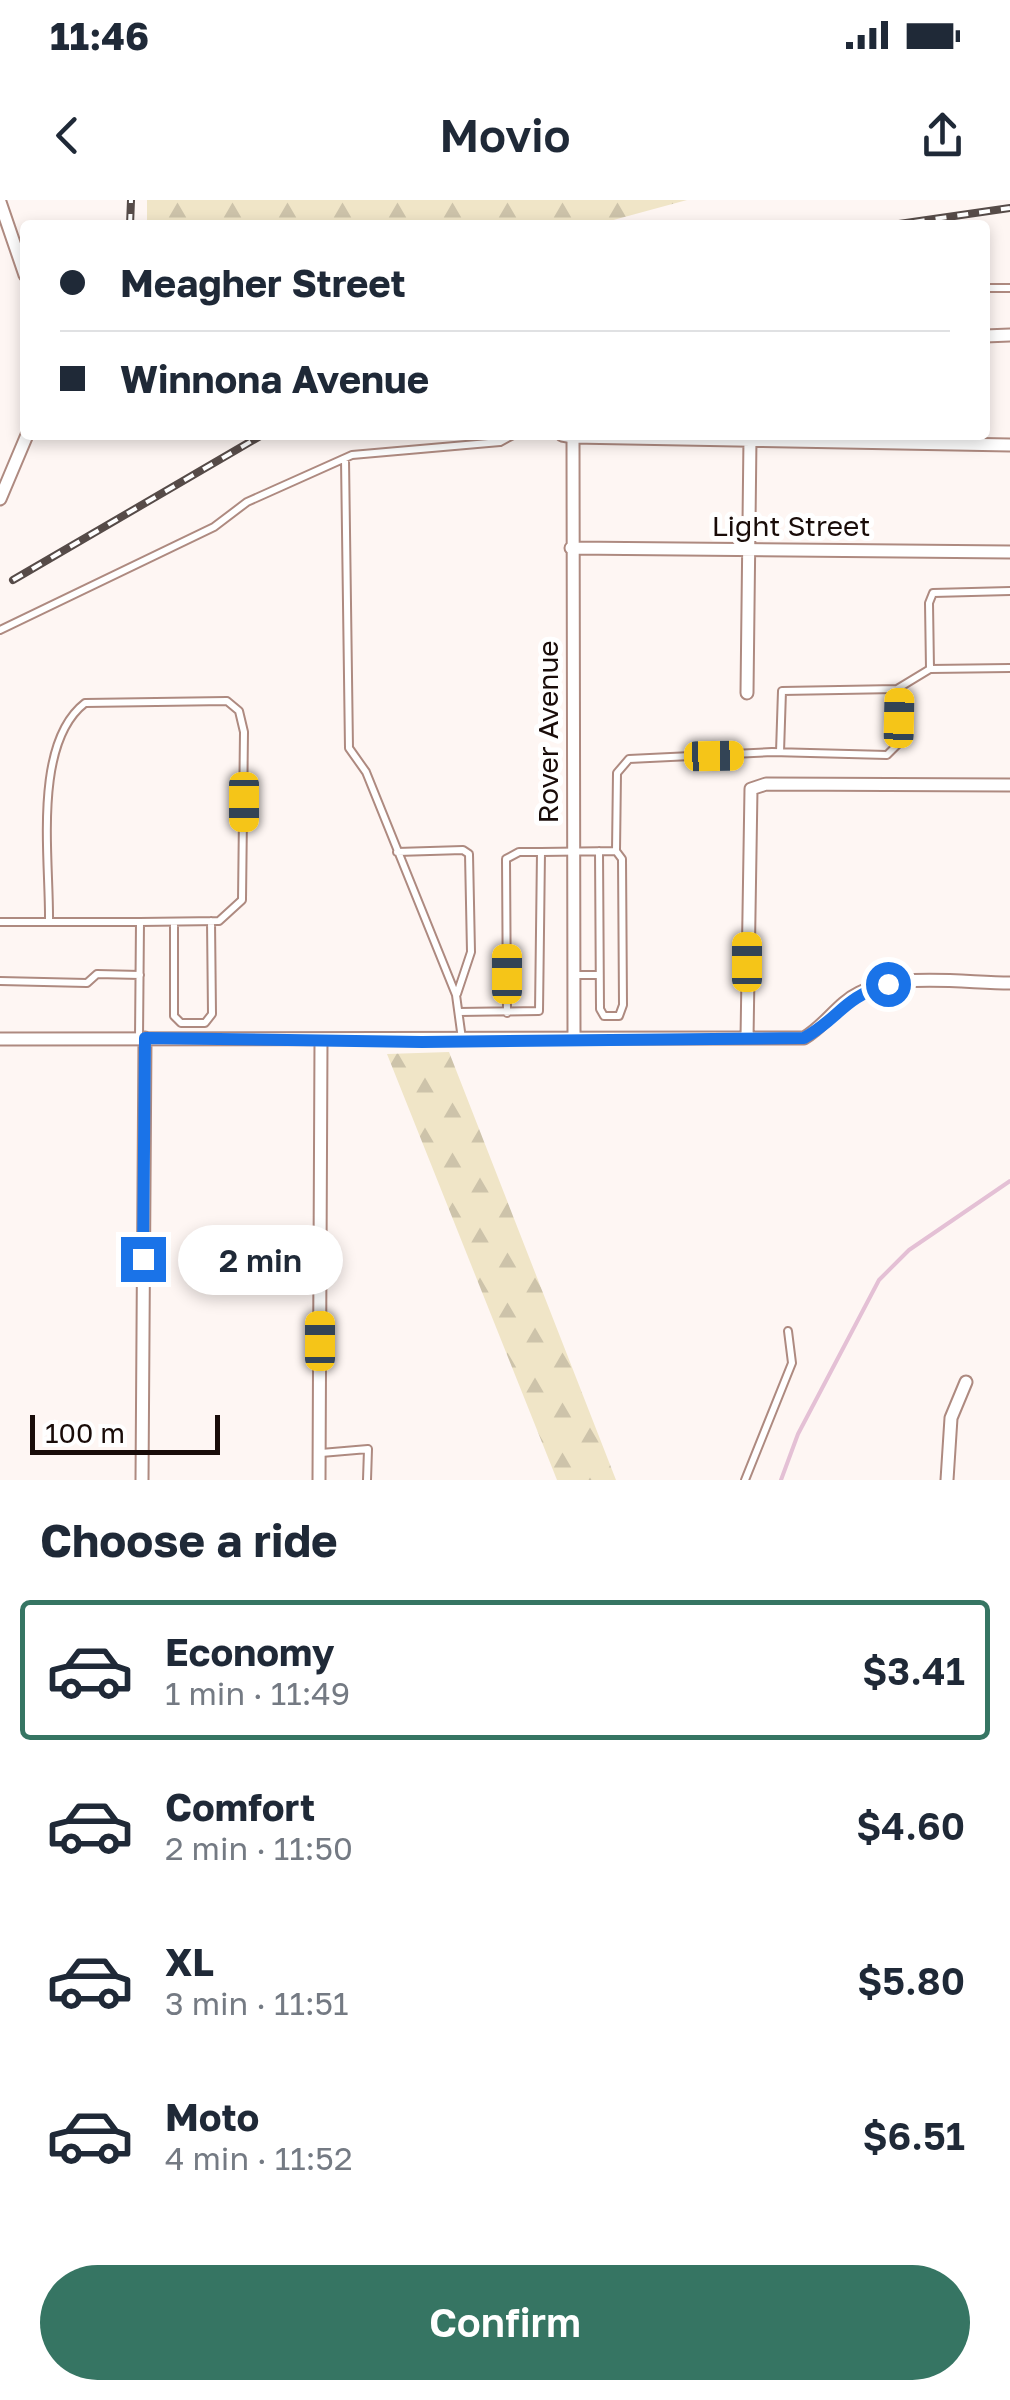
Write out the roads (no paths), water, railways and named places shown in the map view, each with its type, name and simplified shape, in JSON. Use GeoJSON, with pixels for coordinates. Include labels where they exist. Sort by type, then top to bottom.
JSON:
{"type":"FeatureCollection","features":[{"type":"Feature","properties":{"kind":"street"},"geometry":{"type":"LineString","coordinates":[[0,202],[20,260]]}},
{"type":"Feature","properties":{"kind":"street"},"geometry":{"type":"LineString","coordinates":[[0,499],[25,440]]}},
{"type":"Feature","properties":{"kind":"street","name":"Rover Avenue"},"geometry":{"type":"LineString","coordinates":[[568,440],[574,1038]]}},
{"type":"Feature","properties":{"kind":"street"},"geometry":{"type":"LineString","coordinates":[[747,693],[750,440]]}},
{"type":"Feature","properties":{"kind":"street"},"geometry":{"type":"LineString","coordinates":[[815,440],[1010,446]]}},
{"type":"Feature","properties":{"kind":"street","name":"Light Street"},"geometry":{"type":"LineString","coordinates":[[571,548],[1010,552]]}},
{"type":"Feature","properties":{"kind":"street"},"geometry":{"type":"LineString","coordinates":[[746,1038],[748,793],[761,784],[1010,785]]}},
{"type":"Feature","properties":{"kind":"street"},"geometry":{"type":"LineString","coordinates":[[0,1039],[804,1038],[823,1028],[857,993],[888,984],[1010,983]]}},
{"type":"Feature","properties":{"kind":"street"},"geometry":{"type":"LineString","coordinates":[[142,1038],[142,1480]]}},
{"type":"Feature","properties":{"kind":"street"},"geometry":{"type":"LineString","coordinates":[[319,1480],[321,1041]]}},
{"type":"Feature","properties":{"kind":"street"},"geometry":{"type":"LineString","coordinates":[[947,1480],[951,1418],[966,1382]]}},
{"type":"Feature","properties":{"kind":"lane"},"geometry":{"type":"LineString","coordinates":[[0,630],[214,527],[248,502],[345,459],[503,440]]}},
{"type":"Feature","properties":{"kind":"lane"},"geometry":{"type":"LineString","coordinates":[[345,459],[349,748],[366,772],[456,995],[462,1040]]}},
{"type":"Feature","properties":{"kind":"lane"},"geometry":{"type":"LineString","coordinates":[[930,669],[929,603],[934,593],[1010,592]]}},
{"type":"Feature","properties":{"kind":"lane"},"geometry":{"type":"LineString","coordinates":[[780,752],[780,692],[896,689],[930,669],[1010,668]]}},
{"type":"Feature","properties":{"kind":"lane"},"geometry":{"type":"LineString","coordinates":[[599,851],[601,1014],[619,1016],[623,1006],[622,859],[616,851],[617,773],[629,759],[780,752],[887,755],[899,743],[896,689]]}},
{"type":"Feature","properties":{"kind":"lane"},"geometry":{"type":"LineString","coordinates":[[0,922],[49,922],[140,922],[174,922],[210,922],[224,919],[242,900],[244,732],[240,711],[228,701],[85,703],[62,726],[50,759],[49,922]]}},
{"type":"Feature","properties":{"kind":"lane"},"geometry":{"type":"LineString","coordinates":[[397,852],[463,850],[469,854],[471,952],[456,995]]}},
{"type":"Feature","properties":{"kind":"lane"},"geometry":{"type":"LineString","coordinates":[[507,1013],[506,859],[519,852],[616,851]]}},
{"type":"Feature","properties":{"kind":"lane"},"geometry":{"type":"LineString","coordinates":[[459,1012],[536,1014],[541,1004],[542,852]]}},
{"type":"Feature","properties":{"kind":"lane"},"geometry":{"type":"LineString","coordinates":[[140,922],[142,1038]]}},
{"type":"Feature","properties":{"kind":"lane"},"geometry":{"type":"LineString","coordinates":[[174,922],[174,1016],[182,1022],[205,1023],[212,1014],[210,922]]}},
{"type":"Feature","properties":{"kind":"lane"},"geometry":{"type":"LineString","coordinates":[[0,981],[87,983],[97,974],[140,975]]}},
{"type":"Feature","properties":{"kind":"lane"},"geometry":{"type":"LineString","coordinates":[[574,975],[600,975]]}},
{"type":"Feature","properties":{"kind":"lane"},"geometry":{"type":"LineString","coordinates":[[745,1480],[792,1363],[788,1331]]}},
{"type":"Feature","properties":{"kind":"lane"},"geometry":{"type":"LineString","coordinates":[[319,1454],[368,1448],[368,1480]]}},
{"type":"Feature","properties":{"kind":"waterway"},"geometry":{"type":"LineString","coordinates":[[781,1480],[798,1434],[879,1280],[909,1250],[1010,1181]]}},
{"type":"Feature","properties":{"kind":"railway"},"geometry":{"type":"LineString","coordinates":[[130,220],[131,200]]}},
{"type":"Feature","properties":{"kind":"railway"},"geometry":{"type":"LineString","coordinates":[[927,220],[1010,208]]}},
{"type":"Feature","properties":{"kind":"railway"},"geometry":{"type":"LineString","coordinates":[[13,580],[253,440]]}}]}
